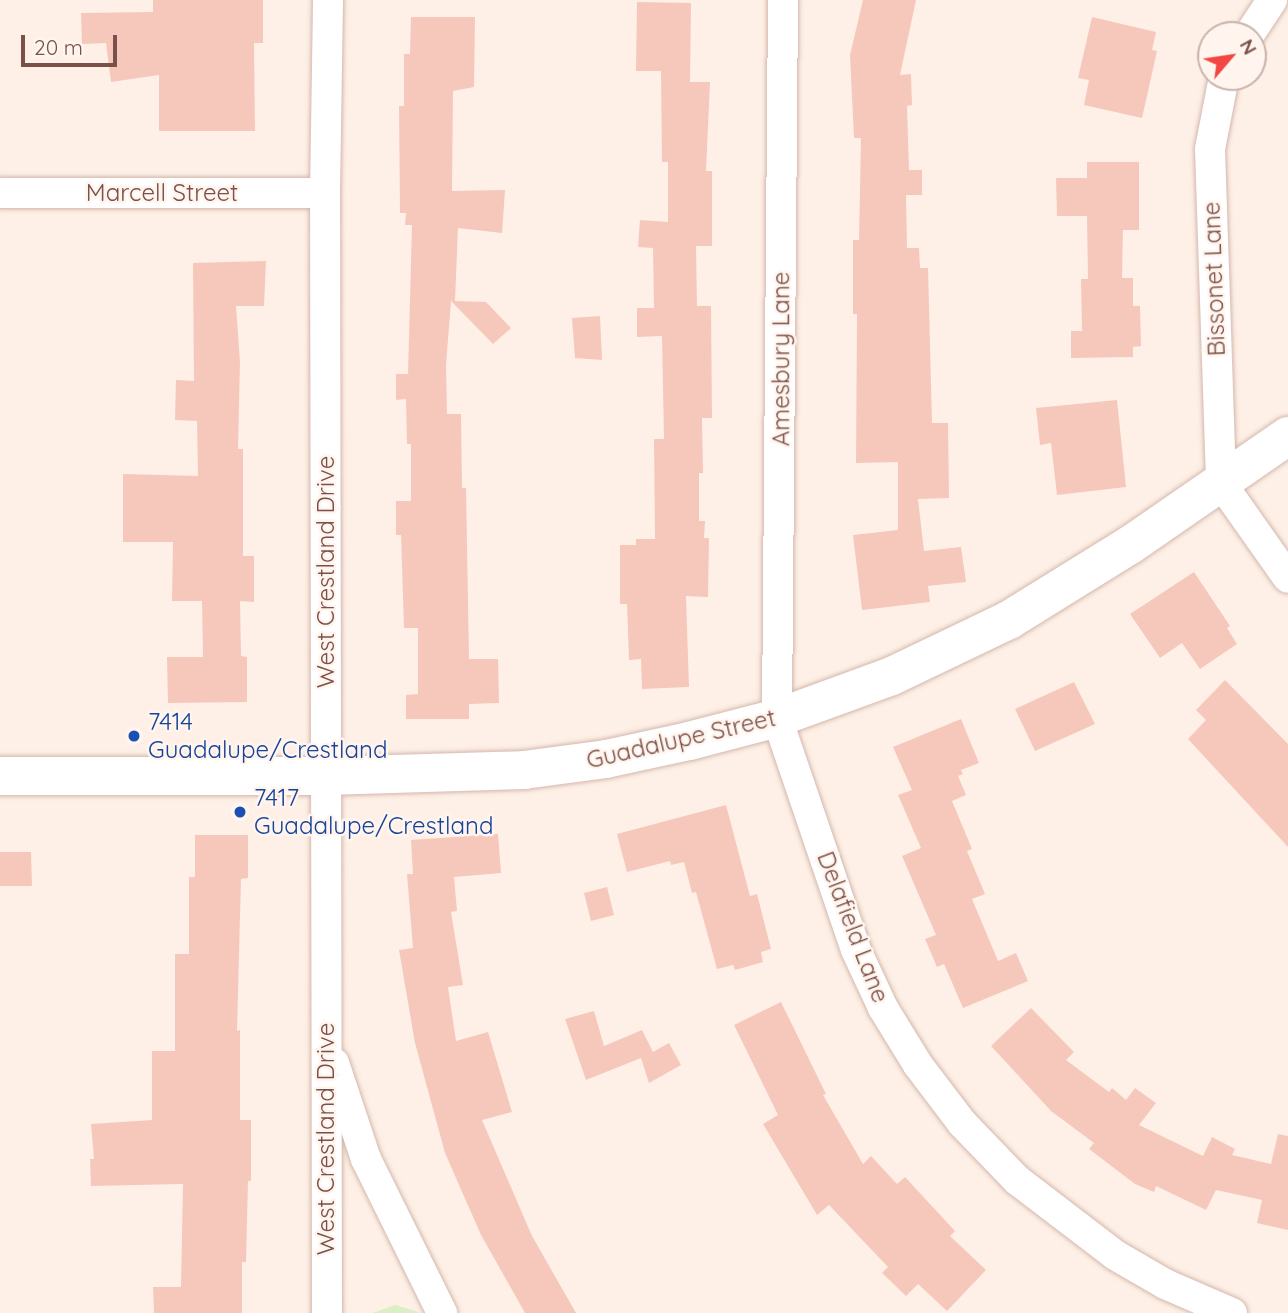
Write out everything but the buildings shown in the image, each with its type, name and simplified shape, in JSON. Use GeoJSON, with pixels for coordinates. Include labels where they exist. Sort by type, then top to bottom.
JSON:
{"type":"FeatureCollection","features":[{"type":"Feature","properties":{"kind":"street","name":"West Crestland Drive"},"geometry":{"type":"LineString","coordinates":[[327,1313],[325,192],[328,0]]}},
{"type":"Feature","properties":{"kind":"street","name":"Amesbury Lane"},"geometry":{"type":"LineString","coordinates":[[778,718],[783,0]]}},
{"type":"Feature","properties":{"kind":"street"},"geometry":{"type":"LineString","coordinates":[[1258,21],[1272,0]]}},
{"type":"Feature","properties":{"kind":"street","name":"Bissonet Lane"},"geometry":{"type":"LineString","coordinates":[[1221,91],[1210,149],[1221,482]]}},
{"type":"Feature","properties":{"kind":"street","name":"Marcell Street"},"geometry":{"type":"LineString","coordinates":[[0,193],[325,192]]}},
{"type":"Feature","properties":{"kind":"street","name":"Guadalupe Street"},"geometry":{"type":"LineString","coordinates":[[0,776],[326,776],[524,770],[606,759],[778,718],[892,676],[1009,620],[1130,545],[1288,436]]}},
{"type":"Feature","properties":{"kind":"street"},"geometry":{"type":"LineString","coordinates":[[1221,482],[1288,578]]}},
{"type":"Feature","properties":{"kind":"street","name":"Delafield Lane"},"geometry":{"type":"LineString","coordinates":[[778,718],[856,950],[883,1008],[918,1065],[954,1113],[1017,1180],[1115,1255],[1165,1284],[1231,1313]]}},
{"type":"Feature","properties":{"kind":"street"},"geometry":{"type":"LineString","coordinates":[[326,1039],[366,1159],[442,1313]]}},
{"type":"Feature","properties":{"kind":"green space"},"geometry":{"type":"Polygon","coordinates":[[[395,1305],[416,1311],[419,1313],[373,1313],[395,1305]]]}},
{"type":"Feature","properties":{"kind":"place","name":"7414 Guadalupe/Crestland"},"geometry":{"type":"Point","coordinates":[134,736]}},
{"type":"Feature","properties":{"kind":"place","name":"7417 Guadalupe/Crestland"},"geometry":{"type":"Point","coordinates":[240,812]}}]}
